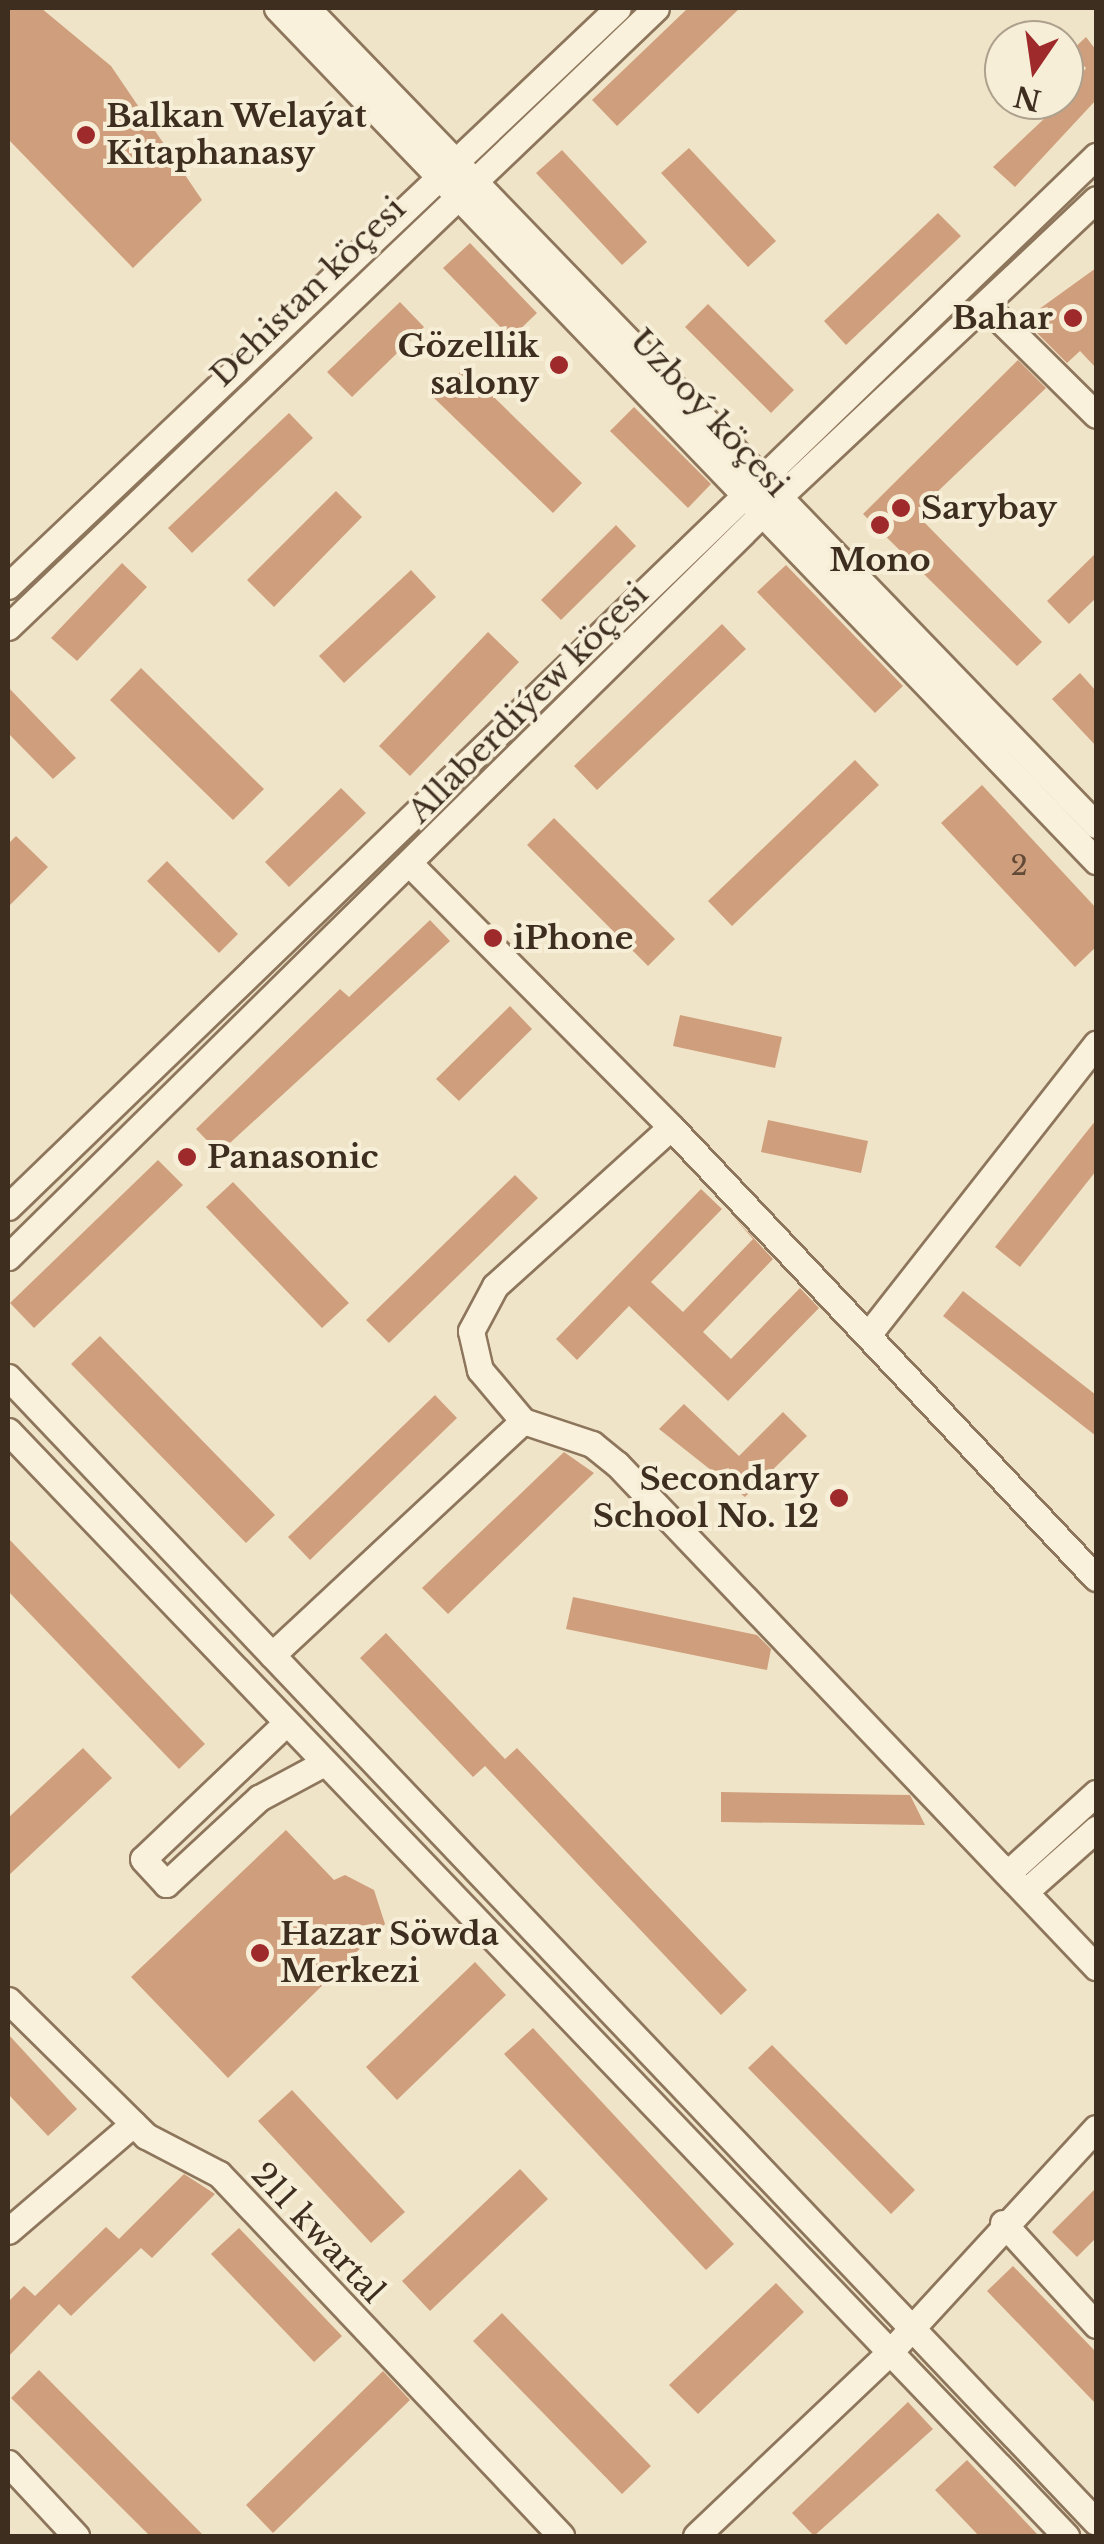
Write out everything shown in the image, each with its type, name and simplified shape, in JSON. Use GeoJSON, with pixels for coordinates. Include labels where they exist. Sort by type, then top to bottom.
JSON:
{"type":"FeatureCollection","features":[{"type":"Feature","properties":{"kind":"street","name":"Uzboý köçesi"},"geometry":{"type":"LineString","coordinates":[[277,8],[456,178]]}},
{"type":"Feature","properties":{"kind":"street","name":"Uzboý köçesi"},"geometry":{"type":"LineString","coordinates":[[307,8],[456,178],[762,498],[1096,861]]}},
{"type":"Feature","properties":{"kind":"street","name":"Dehistan köçesi"},"geometry":{"type":"LineString","coordinates":[[8,627],[456,178],[618,8]]}},
{"type":"Feature","properties":{"kind":"street","name":"Dehistan köçesi"},"geometry":{"type":"LineString","coordinates":[[8,586],[456,178],[656,8]]}},
{"type":"Feature","properties":{"kind":"street","name":"Allaberdiýew köçesi"},"geometry":{"type":"LineString","coordinates":[[8,1257],[411,865],[1096,156]]}},
{"type":"Feature","properties":{"kind":"street","name":"Allaberdiýew köçesi"},"geometry":{"type":"LineString","coordinates":[[8,1208],[762,498],[985,305],[1096,199]]}},
{"type":"Feature","properties":{"kind":"street"},"geometry":{"type":"LineString","coordinates":[[985,305],[1096,415]]}},
{"type":"Feature","properties":{"kind":"street","name":"Uzboý köçesi"},"geometry":{"type":"LineString","coordinates":[[762,498],[1096,824]]}},
{"type":"Feature","properties":{"kind":"street"},"geometry":{"type":"LineString","coordinates":[[411,865],[872,1330],[1096,1578]]}},
{"type":"Feature","properties":{"kind":"street"},"geometry":{"type":"LineString","coordinates":[[872,1330],[1096,1044]]}},
{"type":"Feature","properties":{"kind":"street"},"geometry":{"type":"LineString","coordinates":[[672,1127],[495,1286],[470,1331],[480,1370],[522,1420],[577,1438],[617,1464],[1096,1967]]}},
{"type":"Feature","properties":{"kind":"street"},"geometry":{"type":"LineString","coordinates":[[8,1377],[1096,2522]]}},
{"type":"Feature","properties":{"kind":"street"},"geometry":{"type":"LineString","coordinates":[[272,1655],[522,1420]]}},
{"type":"Feature","properties":{"kind":"street"},"geometry":{"type":"LineString","coordinates":[[8,1431],[1066,2536]]}},
{"type":"Feature","properties":{"kind":"street"},"geometry":{"type":"LineString","coordinates":[[286,1722],[142,1859],[166,1884],[258,1798],[324,1763]]}},
{"type":"Feature","properties":{"kind":"street"},"geometry":{"type":"LineString","coordinates":[[1017,1882],[1096,1793]]}},
{"type":"Feature","properties":{"kind":"street"},"geometry":{"type":"LineString","coordinates":[[1017,1882],[1096,1829]]}},
{"type":"Feature","properties":{"kind":"street","name":"211 kwartal"},"geometry":{"type":"LineString","coordinates":[[8,2000],[132,2124],[219,2174],[561,2536]]}},
{"type":"Feature","properties":{"kind":"street"},"geometry":{"type":"LineString","coordinates":[[8,2231],[132,2124]]}},
{"type":"Feature","properties":{"kind":"street"},"geometry":{"type":"LineString","coordinates":[[696,2536],[890,2352],[1004,2222],[1096,2128]]}},
{"type":"Feature","properties":{"kind":"street"},"geometry":{"type":"LineString","coordinates":[[1004,2222],[1093,2315]]}},
{"type":"Feature","properties":{"kind":"street"},"geometry":{"type":"LineString","coordinates":[[8,2464],[76,2536]]}},
{"type":"Feature","properties":{"kind":"building","name":"Balkan Welaýat Kitaphanasy"},"geometry":{"type":"Polygon","coordinates":[[[8,8],[41,8],[111,66],[202,200],[133,268],[8,139],[8,8]]]}},
{"type":"Feature","properties":{"kind":"building"},"geometry":{"type":"Polygon","coordinates":[[[688,8],[740,8],[617,126],[592,100],[688,8]]]}},
{"type":"Feature","properties":{"kind":"building"},"geometry":{"type":"Polygon","coordinates":[[[1084,39],[1096,50],[1096,100],[1084,113],[1086,68],[1084,39]]]}},
{"type":"Feature","properties":{"kind":"building"},"geometry":{"type":"Polygon","coordinates":[[[1043,120],[1077,120],[1015,187],[993,167],[1043,120]]]}},
{"type":"Feature","properties":{"kind":"building"},"geometry":{"type":"Polygon","coordinates":[[[689,148],[776,241],[748,267],[661,173],[689,148]]]}},
{"type":"Feature","properties":{"kind":"building"},"geometry":{"type":"Polygon","coordinates":[[[562,150],[647,242],[622,265],[536,173],[562,150]]]}},
{"type":"Feature","properties":{"kind":"building"},"geometry":{"type":"Polygon","coordinates":[[[938,213],[961,236],[846,345],[824,321],[938,213]]]}},
{"type":"Feature","properties":{"kind":"building"},"geometry":{"type":"Polygon","coordinates":[[[470,243],[537,313],[511,338],[443,268],[470,243]]]}},
{"type":"Feature","properties":{"kind":"building"},"geometry":{"type":"Polygon","coordinates":[[[1096,268],[1096,368],[1080,351],[1067,363],[1024,320],[1096,268]]]}},
{"type":"Feature","properties":{"kind":"building"},"geometry":{"type":"Polygon","coordinates":[[[400,302],[424,327],[352,397],[327,372],[400,302]]]}},
{"type":"Feature","properties":{"kind":"building"},"geometry":{"type":"Polygon","coordinates":[[[708,304],[794,390],[771,413],[685,327],[708,304]]]}},
{"type":"Feature","properties":{"kind":"building"},"geometry":{"type":"Polygon","coordinates":[[[1018,360],[1046,388],[933,496],[939,503],[922,520],[1042,642],[1017,666],[863,514],[1018,360]]]}},
{"type":"Feature","properties":{"kind":"building"},"geometry":{"type":"Polygon","coordinates":[[[464,368],[582,483],[553,513],[434,398],[464,368]]]}},
{"type":"Feature","properties":{"kind":"building"},"geometry":{"type":"Polygon","coordinates":[[[634,407],[711,484],[688,508],[610,431],[634,407]]]}},
{"type":"Feature","properties":{"kind":"building"},"geometry":{"type":"Polygon","coordinates":[[[289,413],[313,438],[192,553],[168,528],[289,413]]]}},
{"type":"Feature","properties":{"kind":"building"},"geometry":{"type":"Polygon","coordinates":[[[336,491],[362,517],[274,607],[247,580],[336,491]]]}},
{"type":"Feature","properties":{"kind":"building"},"geometry":{"type":"Polygon","coordinates":[[[616,525],[636,546],[561,620],[541,600],[616,525]]]}},
{"type":"Feature","properties":{"kind":"building"},"geometry":{"type":"Polygon","coordinates":[[[1096,553],[1096,598],[1069,624],[1047,601],[1096,553]]]}},
{"type":"Feature","properties":{"kind":"building"},"geometry":{"type":"Polygon","coordinates":[[[122,563],[147,587],[77,661],[51,638],[122,563]]]}},
{"type":"Feature","properties":{"kind":"building"},"geometry":{"type":"Polygon","coordinates":[[[786,565],[903,686],[875,713],[757,592],[786,565]]]}},
{"type":"Feature","properties":{"kind":"building"},"geometry":{"type":"Polygon","coordinates":[[[411,570],[436,597],[344,683],[319,656],[411,570]]]}},
{"type":"Feature","properties":{"kind":"building"},"geometry":{"type":"Polygon","coordinates":[[[722,624],[746,649],[597,790],[574,766],[722,624]]]}},
{"type":"Feature","properties":{"kind":"building"},"geometry":{"type":"Polygon","coordinates":[[[488,632],[519,662],[410,776],[379,746],[488,632]]]}},
{"type":"Feature","properties":{"kind":"building"},"geometry":{"type":"Polygon","coordinates":[[[141,668],[264,789],[233,820],[110,700],[141,668]]]}},
{"type":"Feature","properties":{"kind":"building"},"geometry":{"type":"Polygon","coordinates":[[[1080,673],[1096,691],[1096,746],[1052,699],[1080,673]]]}},
{"type":"Feature","properties":{"kind":"building"},"geometry":{"type":"Polygon","coordinates":[[[8,687],[76,758],[53,779],[8,733],[8,687]]]}},
{"type":"Feature","properties":{"kind":"building"},"geometry":{"type":"Polygon","coordinates":[[[855,760],[879,785],[732,926],[708,901],[855,760]]]}},
{"type":"Feature","properties":{"kind":"building"},"geometry":{"type":"Polygon","coordinates":[[[982,785],[1096,908],[1096,947],[1075,967],[941,823],[982,785]]]}},
{"type":"Feature","properties":{"kind":"building"},"geometry":{"type":"Polygon","coordinates":[[[341,788],[366,813],[289,887],[265,862],[341,788]]]}},
{"type":"Feature","properties":{"kind":"building"},"geometry":{"type":"Polygon","coordinates":[[[554,818],[675,939],[648,966],[527,845],[554,818]]]}},
{"type":"Feature","properties":{"kind":"building"},"geometry":{"type":"Polygon","coordinates":[[[16,836],[48,867],[8,907],[8,844],[16,836]]]}},
{"type":"Feature","properties":{"kind":"building"},"geometry":{"type":"Polygon","coordinates":[[[167,861],[238,934],[219,953],[147,881],[167,861]]]}},
{"type":"Feature","properties":{"kind":"building"},"geometry":{"type":"Polygon","coordinates":[[[430,920],[450,941],[219,1153],[196,1129],[340,989],[349,997],[430,920]]]}},
{"type":"Feature","properties":{"kind":"building"},"geometry":{"type":"Polygon","coordinates":[[[510,1006],[532,1029],[459,1101],[436,1079],[510,1006]]]}},
{"type":"Feature","properties":{"kind":"building"},"geometry":{"type":"Polygon","coordinates":[[[680,1015],[782,1037],[775,1068],[673,1046],[680,1015]]]}},
{"type":"Feature","properties":{"kind":"building"},"geometry":{"type":"Polygon","coordinates":[[[768,1120],[868,1141],[861,1173],[761,1152],[768,1120]]]}},
{"type":"Feature","properties":{"kind":"building"},"geometry":{"type":"Polygon","coordinates":[[[1096,1120],[1096,1171],[1020,1267],[995,1247],[1096,1120]]]}},
{"type":"Feature","properties":{"kind":"building"},"geometry":{"type":"Polygon","coordinates":[[[158,1160],[183,1185],[34,1328],[10,1303],[158,1160]]]}},
{"type":"Feature","properties":{"kind":"building"},"geometry":{"type":"Polygon","coordinates":[[[515,1175],[538,1198],[389,1343],[366,1320],[515,1175]]]}},
{"type":"Feature","properties":{"kind":"building"},"geometry":{"type":"Polygon","coordinates":[[[233,1182],[349,1303],[322,1328],[206,1207],[233,1182]]]}},
{"type":"Feature","properties":{"kind":"building"},"geometry":{"type":"Polygon","coordinates":[[[701,1189],[722,1209],[651,1282],[683,1312],[753,1239],[731,1214],[773,1259],[703,1332],[731,1359],[800,1288],[819,1308],[728,1401],[629,1306],[577,1360],[556,1339],[701,1189]]]}},
{"type":"Feature","properties":{"kind":"building"},"geometry":{"type":"Polygon","coordinates":[[[963,1291],[1096,1395],[1096,1436],[943,1316],[963,1291]]]}},
{"type":"Feature","properties":{"kind":"building"},"geometry":{"type":"Polygon","coordinates":[[[100,1336],[275,1515],[246,1543],[71,1364],[100,1336]]]}},
{"type":"Feature","properties":{"kind":"building"},"geometry":{"type":"Polygon","coordinates":[[[435,1395],[457,1418],[310,1560],[288,1537],[435,1395]]]}},
{"type":"Feature","properties":{"kind":"building"},"geometry":{"type":"Polygon","coordinates":[[[684,1404],[739,1456],[783,1412],[807,1436],[745,1497],[659,1429],[684,1404]]]}},
{"type":"Feature","properties":{"kind":"building"},"geometry":{"type":"Polygon","coordinates":[[[564,1452],[594,1473],[448,1614],[422,1588],[564,1452]]]}},
{"type":"Feature","properties":{"kind":"building"},"geometry":{"type":"Polygon","coordinates":[[[8,1538],[205,1744],[179,1769],[8,1591],[8,1538]]]}},
{"type":"Feature","properties":{"kind":"building"},"geometry":{"type":"Polygon","coordinates":[[[573,1597],[757,1635],[771,1649],[767,1670],[566,1629],[573,1597]]]}},
{"type":"Feature","properties":{"kind":"building"},"geometry":{"type":"Polygon","coordinates":[[[386,1633],[505,1759],[517,1748],[747,1990],[721,2015],[485,1766],[473,1777],[360,1658],[386,1633]]]}},
{"type":"Feature","properties":{"kind":"building"},"geometry":{"type":"Polygon","coordinates":[[[83,1748],[112,1778],[8,1876],[8,1818],[83,1748]]]}},
{"type":"Feature","properties":{"kind":"building"},"geometry":{"type":"Polygon","coordinates":[[[721,1792],[910,1795],[925,1825],[721,1822],[721,1792]]]}},
{"type":"Feature","properties":{"kind":"building","name":"Hazar Söwda Merkezi"},"geometry":{"type":"Polygon","coordinates":[[[286,1830],[334,1880],[345,1875],[374,1890],[385,1924],[228,2078],[131,1977],[286,1830]]]}},
{"type":"Feature","properties":{"kind":"building"},"geometry":{"type":"Polygon","coordinates":[[[475,1962],[506,1995],[397,2100],[366,2067],[475,1962]]]}},
{"type":"Feature","properties":{"kind":"building"},"geometry":{"type":"Polygon","coordinates":[[[533,2028],[734,2244],[706,2270],[504,2054],[533,2028]]]}},
{"type":"Feature","properties":{"kind":"building"},"geometry":{"type":"Polygon","coordinates":[[[8,2034],[77,2109],[48,2136],[8,2094],[8,2034]]]}},
{"type":"Feature","properties":{"kind":"building"},"geometry":{"type":"Polygon","coordinates":[[[772,2045],[915,2190],[891,2214],[748,2068],[772,2045]]]}},
{"type":"Feature","properties":{"kind":"building"},"geometry":{"type":"Polygon","coordinates":[[[292,2090],[405,2212],[371,2243],[258,2121],[292,2090]]]}},
{"type":"Feature","properties":{"kind":"building"},"geometry":{"type":"Polygon","coordinates":[[[520,2169],[548,2199],[430,2311],[402,2281],[520,2169]]]}},
{"type":"Feature","properties":{"kind":"building"},"geometry":{"type":"Polygon","coordinates":[[[184,2174],[215,2194],[152,2258],[141,2248],[71,2316],[59,2304],[8,2357],[8,2302],[24,2286],[35,2296],[106,2227],[119,2239],[184,2174]]]}},
{"type":"Feature","properties":{"kind":"building"},"geometry":{"type":"Polygon","coordinates":[[[1096,2188],[1096,2238],[1077,2257],[1052,2232],[1096,2188]]]}},
{"type":"Feature","properties":{"kind":"building"},"geometry":{"type":"Polygon","coordinates":[[[239,2228],[342,2336],[314,2362],[211,2254],[239,2228]]]}},
{"type":"Feature","properties":{"kind":"building"},"geometry":{"type":"Polygon","coordinates":[[[1013,2266],[1096,2352],[1096,2404],[987,2291],[1013,2266]]]}},
{"type":"Feature","properties":{"kind":"building"},"geometry":{"type":"Polygon","coordinates":[[[776,2283],[804,2312],[698,2414],[669,2385],[776,2283]]]}},
{"type":"Feature","properties":{"kind":"building"},"geometry":{"type":"Polygon","coordinates":[[[502,2313],[651,2466],[622,2494],[473,2341],[502,2313]]]}},
{"type":"Feature","properties":{"kind":"building"},"geometry":{"type":"Polygon","coordinates":[[[39,2370],[204,2536],[150,2536],[11,2398],[39,2370]]]}},
{"type":"Feature","properties":{"kind":"building"},"geometry":{"type":"Polygon","coordinates":[[[383,2371],[410,2400],[273,2533],[246,2505],[383,2371]]]}},
{"type":"Feature","properties":{"kind":"building"},"geometry":{"type":"Polygon","coordinates":[[[908,2402],[933,2429],[814,2536],[792,2513],[908,2402]]]}},
{"type":"Feature","properties":{"kind":"building"},"geometry":{"type":"Polygon","coordinates":[[[967,2460],[1039,2536],[979,2536],[935,2490],[967,2460]]]}},
{"type":"Feature","properties":{"kind":"place","name":"Balkan Welaýat Kitaphanasy"},"geometry":{"type":"Point","coordinates":[86,135]}},
{"type":"Feature","properties":{"kind":"place","name":"Bahar"},"geometry":{"type":"Point","coordinates":[1073,318]}},
{"type":"Feature","properties":{"kind":"place","name":"Gözellik salony"},"geometry":{"type":"Point","coordinates":[559,365]}},
{"type":"Feature","properties":{"kind":"place","name":"Sarybay"},"geometry":{"type":"Point","coordinates":[901,508]}},
{"type":"Feature","properties":{"kind":"place","name":"Mono"},"geometry":{"type":"Point","coordinates":[880,525]}},
{"type":"Feature","properties":{"kind":"place","name":"iPhone"},"geometry":{"type":"Point","coordinates":[493,938]}},
{"type":"Feature","properties":{"kind":"place","name":"Panasonic"},"geometry":{"type":"Point","coordinates":[187,1157]}},
{"type":"Feature","properties":{"kind":"place","name":"Secondary School No. 12"},"geometry":{"type":"Point","coordinates":[839,1498]}},
{"type":"Feature","properties":{"kind":"place","name":"Hazar Söwda Merkezi"},"geometry":{"type":"Point","coordinates":[260,1953]}}]}
